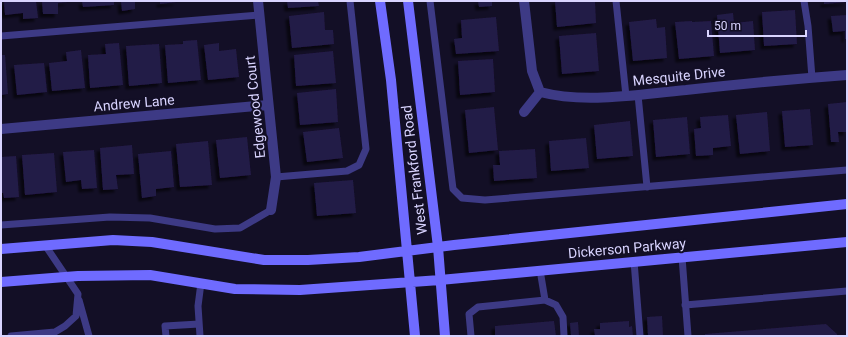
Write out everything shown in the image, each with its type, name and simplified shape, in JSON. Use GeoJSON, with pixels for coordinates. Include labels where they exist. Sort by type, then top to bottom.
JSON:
{"type":"FeatureCollection","features":[{"type":"Feature","properties":{"kind":"main road","name":"West Frankford Road"},"geometry":{"type":"LineString","coordinates":[[380,1],[391,80],[415,336]]}},
{"type":"Feature","properties":{"kind":"main road","name":"West Frankford Road"},"geometry":{"type":"LineString","coordinates":[[408,1],[438,247],[445,336]]}},
{"type":"Feature","properties":{"kind":"main road","name":"Dickerson Parkway"},"geometry":{"type":"LineString","coordinates":[[1,249],[113,240],[144,242],[264,260],[308,260],[359,257],[408,250],[847,204]]}},
{"type":"Feature","properties":{"kind":"main road","name":"Dickerson Parkway"},"geometry":{"type":"LineString","coordinates":[[1,282],[97,275],[150,275],[234,289],[300,290],[440,280],[847,242]]}},
{"type":"Feature","properties":{"kind":"street","name":"Edgewood Court"},"geometry":{"type":"LineString","coordinates":[[258,1],[276,177],[271,210]]}},
{"type":"Feature","properties":{"kind":"street"},"geometry":{"type":"LineString","coordinates":[[524,1],[532,71],[540,92],[524,112]]}},
{"type":"Feature","properties":{"kind":"street","name":"Mesquite Drive"},"geometry":{"type":"LineString","coordinates":[[540,92],[556,96],[584,98],[626,96],[847,75]]}},
{"type":"Feature","properties":{"kind":"street","name":"Andrew Lane"},"geometry":{"type":"LineString","coordinates":[[1,129],[268,105]]}},
{"type":"Feature","properties":{"kind":"lane"},"geometry":{"type":"LineString","coordinates":[[276,177],[347,171],[359,165],[366,149],[350,1]]}},
{"type":"Feature","properties":{"kind":"lane"},"geometry":{"type":"LineString","coordinates":[[430,1],[453,189],[462,198],[485,200],[847,170]]}},
{"type":"Feature","properties":{"kind":"lane"},"geometry":{"type":"LineString","coordinates":[[616,1],[626,96]]}},
{"type":"Feature","properties":{"kind":"lane"},"geometry":{"type":"LineString","coordinates":[[804,1],[808,26],[812,78]]}},
{"type":"Feature","properties":{"kind":"lane"},"geometry":{"type":"LineString","coordinates":[[1,36],[260,15]]}},
{"type":"Feature","properties":{"kind":"lane"},"geometry":{"type":"LineString","coordinates":[[638,95],[646,187]]}},
{"type":"Feature","properties":{"kind":"lane"},"geometry":{"type":"LineString","coordinates":[[1,225],[110,217],[150,218],[215,229],[240,228],[271,210]]}},
{"type":"Feature","properties":{"kind":"lane"},"geometry":{"type":"LineString","coordinates":[[45,245],[78,294],[89,336]]}},
{"type":"Feature","properties":{"kind":"lane"},"geometry":{"type":"LineString","coordinates":[[682,257],[688,336]]}},
{"type":"Feature","properties":{"kind":"lane"},"geometry":{"type":"LineString","coordinates":[[634,261],[640,336]]}},
{"type":"Feature","properties":{"kind":"lane"},"geometry":{"type":"LineString","coordinates":[[540,270],[545,300]]}},
{"type":"Feature","properties":{"kind":"lane"},"geometry":{"type":"LineString","coordinates":[[200,336],[198,306],[201,283]]}},
{"type":"Feature","properties":{"kind":"lane"},"geometry":{"type":"LineString","coordinates":[[685,305],[847,291]]}},
{"type":"Feature","properties":{"kind":"lane"},"geometry":{"type":"LineString","coordinates":[[11,336],[55,332],[65,326],[76,316],[78,294]]}},
{"type":"Feature","properties":{"kind":"lane"},"geometry":{"type":"LineString","coordinates":[[471,336],[469,314],[478,307],[545,300],[556,305],[563,317],[564,336]]}},
{"type":"Feature","properties":{"kind":"lane"},"geometry":{"type":"LineString","coordinates":[[166,336],[165,326],[199,324]]}},
{"type":"Feature","properties":{"kind":"building"},"geometry":{"type":"Polygon","coordinates":[[[4,1],[36,1],[38,18],[23,19],[23,13],[5,15],[4,1]]]}},
{"type":"Feature","properties":{"kind":"building"},"geometry":{"type":"Polygon","coordinates":[[[42,1],[68,2],[58,3],[58,14],[43,14],[42,1]]]}},
{"type":"Feature","properties":{"kind":"building"},"geometry":{"type":"Polygon","coordinates":[[[82,1],[114,1],[114,5],[83,7],[82,1]]]}},
{"type":"Feature","properties":{"kind":"building"},"geometry":{"type":"Polygon","coordinates":[[[121,1],[138,2],[135,2],[135,9],[122,11],[121,1]]]}},
{"type":"Feature","properties":{"kind":"building"},"geometry":{"type":"Polygon","coordinates":[[[160,1],[177,1],[177,2],[160,4],[160,1]]]}},
{"type":"Feature","properties":{"kind":"building"},"geometry":{"type":"Polygon","coordinates":[[[287,1],[318,1],[319,6],[288,8],[287,1]]]}},
{"type":"Feature","properties":{"kind":"building"},"geometry":{"type":"Polygon","coordinates":[[[478,1],[492,1],[492,6],[479,7],[478,1]]]}},
{"type":"Feature","properties":{"kind":"building"},"geometry":{"type":"Polygon","coordinates":[[[555,1],[595,1],[596,23],[557,27],[555,1]]]}},
{"type":"Feature","properties":{"kind":"building"},"geometry":{"type":"Polygon","coordinates":[[[824,1],[847,1],[847,2],[824,4],[824,1]]]}},
{"type":"Feature","properties":{"kind":"building"},"geometry":{"type":"Polygon","coordinates":[[[795,10],[797,44],[764,46],[762,12],[795,10]]]}},
{"type":"Feature","properties":{"kind":"building"},"geometry":{"type":"Polygon","coordinates":[[[324,12],[325,30],[333,30],[334,44],[292,48],[289,16],[324,12]]]}},
{"type":"Feature","properties":{"kind":"building"},"geometry":{"type":"Polygon","coordinates":[[[733,13],[734,23],[753,21],[755,50],[720,53],[717,15],[733,13]]]}},
{"type":"Feature","properties":{"kind":"building"},"geometry":{"type":"Polygon","coordinates":[[[847,15],[847,39],[845,39],[845,31],[833,32],[831,16],[847,15]]]}},
{"type":"Feature","properties":{"kind":"building"},"geometry":{"type":"Polygon","coordinates":[[[496,17],[499,51],[456,54],[454,39],[462,38],[461,20],[496,17]]]}},
{"type":"Feature","properties":{"kind":"building"},"geometry":{"type":"Polygon","coordinates":[[[656,19],[657,28],[665,27],[667,58],[633,61],[629,22],[656,19]]]}},
{"type":"Feature","properties":{"kind":"building"},"geometry":{"type":"Polygon","coordinates":[[[711,21],[714,56],[679,59],[675,22],[711,21]]]}},
{"type":"Feature","properties":{"kind":"building"},"geometry":{"type":"Polygon","coordinates":[[[596,33],[599,71],[562,74],[559,36],[596,33]]]}},
{"type":"Feature","properties":{"kind":"building"},"geometry":{"type":"Polygon","coordinates":[[[197,40],[201,80],[168,83],[165,45],[183,44],[183,41],[197,40]]]}},
{"type":"Feature","properties":{"kind":"building"},"geometry":{"type":"Polygon","coordinates":[[[119,43],[123,85],[90,88],[88,55],[106,54],[105,44],[119,43]]]}},
{"type":"Feature","properties":{"kind":"building"},"geometry":{"type":"Polygon","coordinates":[[[219,43],[219,51],[236,49],[239,77],[208,80],[204,45],[219,43]]]}},
{"type":"Feature","properties":{"kind":"building"},"geometry":{"type":"Polygon","coordinates":[[[159,44],[162,83],[129,86],[126,46],[159,44]]]}},
{"type":"Feature","properties":{"kind":"building"},"geometry":{"type":"Polygon","coordinates":[[[81,50],[85,88],[52,91],[49,63],[67,61],[66,52],[81,50]]]}},
{"type":"Feature","properties":{"kind":"building"},"geometry":{"type":"Polygon","coordinates":[[[333,51],[336,83],[296,86],[294,55],[333,51]]]}},
{"type":"Feature","properties":{"kind":"building"},"geometry":{"type":"Polygon","coordinates":[[[1,55],[5,55],[8,94],[1,95],[1,55]]]}},
{"type":"Feature","properties":{"kind":"building"},"geometry":{"type":"Polygon","coordinates":[[[493,59],[495,92],[460,95],[458,61],[493,59]]]}},
{"type":"Feature","properties":{"kind":"building"},"geometry":{"type":"Polygon","coordinates":[[[44,63],[47,92],[17,95],[14,65],[44,63]]]}},
{"type":"Feature","properties":{"kind":"building"},"geometry":{"type":"Polygon","coordinates":[[[336,89],[338,122],[300,125],[297,93],[336,89]]]}},
{"type":"Feature","properties":{"kind":"building"},"geometry":{"type":"Polygon","coordinates":[[[847,102],[847,132],[838,132],[839,142],[831,142],[828,104],[847,102]]]}},
{"type":"Feature","properties":{"kind":"building"},"geometry":{"type":"Polygon","coordinates":[[[494,107],[498,150],[469,153],[465,110],[494,107]]]}},
{"type":"Feature","properties":{"kind":"building"},"geometry":{"type":"Polygon","coordinates":[[[810,109],[813,145],[785,147],[782,111],[810,109]]]}},
{"type":"Feature","properties":{"kind":"building"},"geometry":{"type":"Polygon","coordinates":[[[767,112],[770,151],[740,154],[736,115],[767,112]]]}},
{"type":"Feature","properties":{"kind":"building"},"geometry":{"type":"Polygon","coordinates":[[[728,115],[731,146],[713,148],[713,155],[696,156],[694,129],[701,128],[700,117],[728,115]]]}},
{"type":"Feature","properties":{"kind":"building"},"geometry":{"type":"Polygon","coordinates":[[[687,117],[690,154],[656,157],[653,120],[687,117]]]}},
{"type":"Feature","properties":{"kind":"building"},"geometry":{"type":"Polygon","coordinates":[[[630,121],[633,156],[597,159],[594,125],[630,121]]]}},
{"type":"Feature","properties":{"kind":"building"},"geometry":{"type":"Polygon","coordinates":[[[339,128],[343,158],[307,162],[303,132],[339,128]]]}},
{"type":"Feature","properties":{"kind":"building"},"geometry":{"type":"Polygon","coordinates":[[[247,137],[251,175],[220,178],[216,140],[247,137]]]}},
{"type":"Feature","properties":{"kind":"building"},"geometry":{"type":"Polygon","coordinates":[[[586,138],[589,168],[551,171],[549,141],[586,138]]]}},
{"type":"Feature","properties":{"kind":"building"},"geometry":{"type":"Polygon","coordinates":[[[208,141],[212,185],[180,187],[176,144],[208,141]]]}},
{"type":"Feature","properties":{"kind":"building"},"geometry":{"type":"Polygon","coordinates":[[[132,145],[134,174],[116,175],[118,189],[103,190],[100,148],[132,145]]]}},
{"type":"Feature","properties":{"kind":"building"},"geometry":{"type":"Polygon","coordinates":[[[535,149],[537,178],[494,181],[493,165],[500,165],[499,151],[535,149]]]}},
{"type":"Feature","properties":{"kind":"building"},"geometry":{"type":"Polygon","coordinates":[[[94,150],[97,188],[82,189],[81,180],[66,182],[63,152],[94,150]]]}},
{"type":"Feature","properties":{"kind":"building"},"geometry":{"type":"Polygon","coordinates":[[[171,151],[174,187],[156,189],[156,196],[142,198],[138,154],[171,151]]]}},
{"type":"Feature","properties":{"kind":"building"},"geometry":{"type":"Polygon","coordinates":[[[54,153],[57,192],[25,195],[22,155],[54,153]]]}},
{"type":"Feature","properties":{"kind":"building"},"geometry":{"type":"Polygon","coordinates":[[[16,156],[19,197],[4,198],[3,193],[1,193],[1,157],[16,156]]]}},
{"type":"Feature","properties":{"kind":"building"},"geometry":{"type":"Polygon","coordinates":[[[353,180],[356,213],[317,216],[314,183],[353,180]]]}},
{"type":"Feature","properties":{"kind":"building"},"geometry":{"type":"Polygon","coordinates":[[[662,316],[663,336],[648,336],[647,317],[662,316]]]}},
{"type":"Feature","properties":{"kind":"building"},"geometry":{"type":"Polygon","coordinates":[[[554,321],[556,336],[495,336],[495,326],[554,321]]]}},
{"type":"Feature","properties":{"kind":"building"},"geometry":{"type":"Polygon","coordinates":[[[629,321],[629,327],[632,326],[633,336],[595,336],[594,329],[600,329],[600,323],[629,321]]]}},
{"type":"Feature","properties":{"kind":"building"},"geometry":{"type":"Polygon","coordinates":[[[578,322],[579,336],[571,336],[570,323],[578,322]]]}},
{"type":"Feature","properties":{"kind":"building"},"geometry":{"type":"Polygon","coordinates":[[[826,324],[837,334],[837,336],[705,336],[705,334],[826,324]]]}}]}
